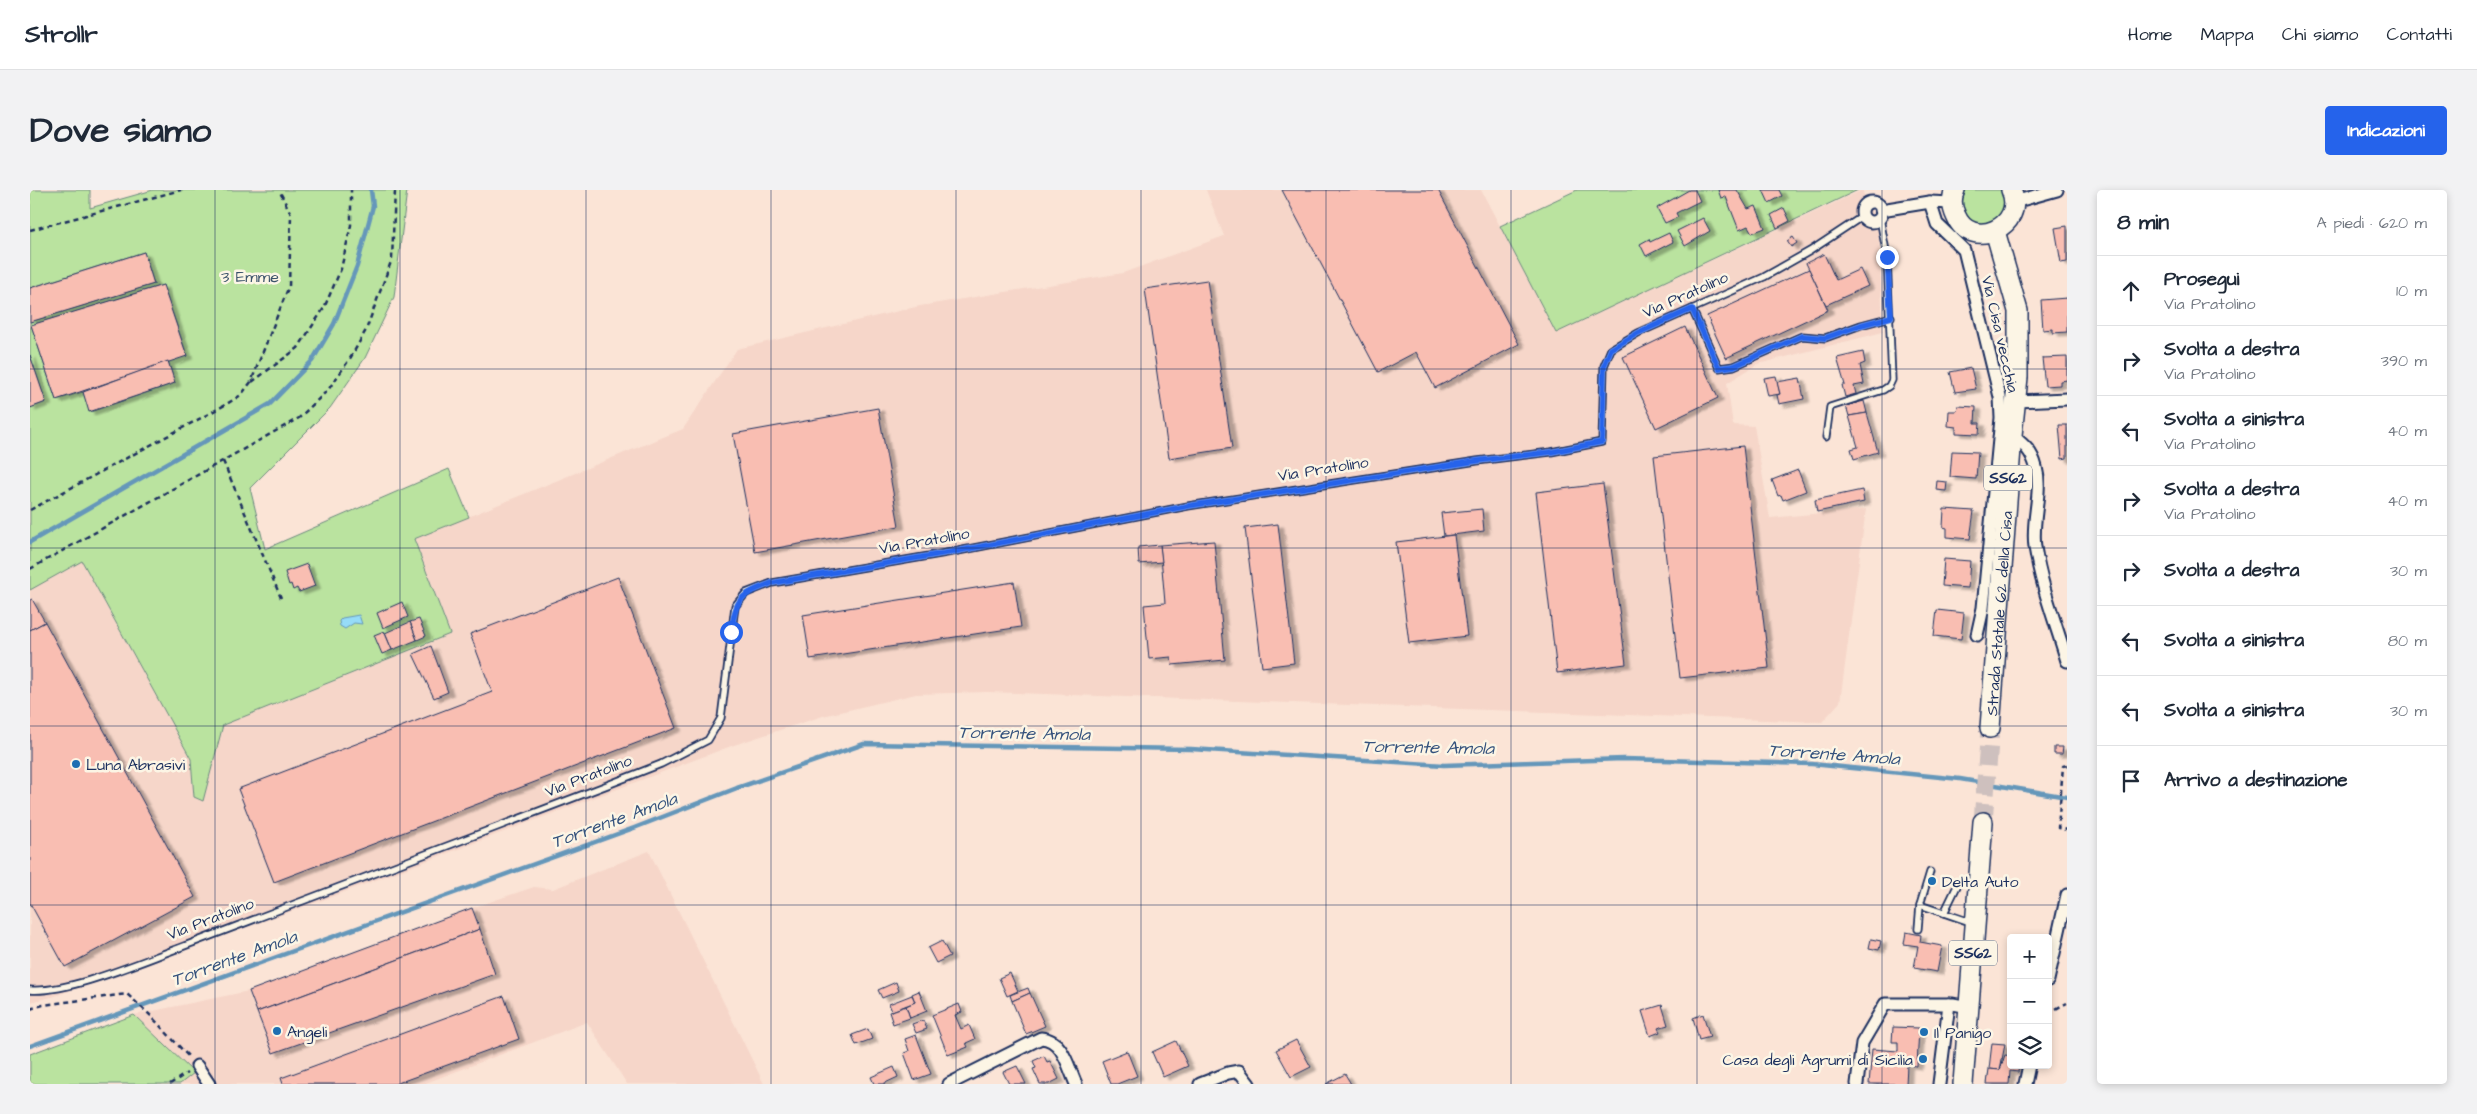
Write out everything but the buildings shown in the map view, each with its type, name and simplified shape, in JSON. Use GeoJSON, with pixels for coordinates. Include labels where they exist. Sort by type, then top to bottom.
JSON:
{"type":"FeatureCollection","features":[{"type":"Feature","properties":{"kind":"main road"},"geometry":{"type":"LineString","coordinates":[[1954,196],[1957,220],[1963,226],[1978,234],[1995,232],[2007,223],[2014,209],[2013,196]]}},
{"type":"Feature","properties":{"kind":"main road","name":"Strada Statale 62 della Cisa"},"geometry":{"type":"LineString","coordinates":[[1990,728],[2012,435],[2017,401],[2018,311],[1995,232]]}},
{"type":"Feature","properties":{"kind":"main road","name":"SS62"},"geometry":{"type":"LineString","coordinates":[[1963,1084],[1983,822]]}},
{"type":"Feature","properties":{"kind":"street"},"geometry":{"type":"LineString","coordinates":[[1872,190],[1878,210]]}},
{"type":"Feature","properties":{"kind":"street"},"geometry":{"type":"LineString","coordinates":[[2013,196],[2056,190]]}},
{"type":"Feature","properties":{"kind":"street"},"geometry":{"type":"LineString","coordinates":[[1878,210],[1870,222],[1863,216],[1865,205],[1878,210],[1930,202],[1954,196]]}},
{"type":"Feature","properties":{"kind":"street","name":"Via Cisa vecchia"},"geometry":{"type":"LineString","coordinates":[[1930,202],[1937,224],[1964,250],[2000,397],[2000,426],[1983,608],[1977,635]]}},
{"type":"Feature","properties":{"kind":"street"},"geometry":{"type":"LineString","coordinates":[[2017,401],[2067,399]]}},
{"type":"Feature","properties":{"kind":"street"},"geometry":{"type":"LineString","coordinates":[[2012,435],[2031,451],[2036,466],[2039,479],[2033,518],[2035,546],[2067,661]]}},
{"type":"Feature","properties":{"kind":"street"},"geometry":{"type":"LineString","coordinates":[[2048,979],[2067,895]]}},
{"type":"Feature","properties":{"kind":"street"},"geometry":{"type":"LineString","coordinates":[[1856,1084],[1862,1043],[1885,1004],[1949,1004],[1969,1007]]}},
{"type":"Feature","properties":{"kind":"street"},"geometry":{"type":"LineString","coordinates":[[1939,1084],[1949,1004]]}},
{"type":"Feature","properties":{"kind":"street"},"geometry":{"type":"LineString","coordinates":[[949,1084],[1042,1038],[1050,1038],[1058,1044],[1076,1084]]}},
{"type":"Feature","properties":{"kind":"street"},"geometry":{"type":"LineString","coordinates":[[197,1066],[209,1084]]}},
{"type":"Feature","properties":{"kind":"street"},"geometry":{"type":"LineString","coordinates":[[2025,1084],[2029,1069]]}},
{"type":"Feature","properties":{"kind":"street"},"geometry":{"type":"LineString","coordinates":[[1200,1084],[1228,1073],[1240,1071],[1249,1084]]}},
{"type":"Feature","properties":{"kind":"lane"},"geometry":{"type":"LineString","coordinates":[[1826,437],[1830,407],[1883,390],[1889,386],[1892,380],[1891,317],[1887,257],[1878,210]]}},
{"type":"Feature","properties":{"kind":"lane","name":"Via Pratolino"},"geometry":{"type":"LineString","coordinates":[[30,990],[46,991],[112,972],[179,948],[661,764],[708,740],[721,718],[735,606],[746,593],[763,586],[958,551],[1188,506],[1476,461],[1551,452],[1602,442],[1604,366],[1611,349],[1638,333],[1764,277],[1810,251],[1863,216]]}},
{"type":"Feature","properties":{"kind":"lane"},"geometry":{"type":"LineString","coordinates":[[1692,309],[1719,368],[1734,366],[1802,336],[1825,338],[1891,317]]}},
{"type":"Feature","properties":{"kind":"lane"},"geometry":{"type":"LineString","coordinates":[[1918,929],[1920,905],[1930,872]]}},
{"type":"Feature","properties":{"kind":"lane"},"geometry":{"type":"LineString","coordinates":[[1944,913],[1958,884]]}},
{"type":"Feature","properties":{"kind":"lane"},"geometry":{"type":"LineString","coordinates":[[1920,905],[1976,924]]}},
{"type":"Feature","properties":{"kind":"path"},"geometry":{"type":"LineString","coordinates":[[30,230],[181,190]]}},
{"type":"Feature","properties":{"kind":"path"},"geometry":{"type":"LineString","coordinates":[[30,510],[241,395],[251,382],[289,286],[291,214],[279,190]]}},
{"type":"Feature","properties":{"kind":"path"},"geometry":{"type":"LineString","coordinates":[[251,382],[298,348],[324,308],[341,269],[351,224],[351,190]]}},
{"type":"Feature","properties":{"kind":"path"},"geometry":{"type":"LineString","coordinates":[[30,569],[299,418],[328,390],[351,357],[366,330],[392,259],[395,190]]}},
{"type":"Feature","properties":{"kind":"path"},"geometry":{"type":"LineString","coordinates":[[222,461],[281,598]]}},
{"type":"Feature","properties":{"kind":"path"},"geometry":{"type":"LineString","coordinates":[[2067,765],[2063,766],[2058,828],[2067,830]]}},
{"type":"Feature","properties":{"kind":"path"},"geometry":{"type":"LineString","coordinates":[[30,1009],[43,1005],[127,994],[150,1015],[197,1066],[170,1084]]}},
{"type":"Feature","properties":{"kind":"path"},"geometry":{"type":"LineString","coordinates":[[2052,1011],[2067,1003]]}},
{"type":"Feature","properties":{"kind":"shaded area"},"geometry":{"type":"Polygon","coordinates":[[[1206,190],[1481,190],[1556,333],[1862,190],[1879,228],[1883,332],[1758,364],[1727,383],[1733,425],[1754,426],[1770,518],[1866,509],[1840,702],[1822,722],[988,692],[916,694],[823,716],[734,745],[323,900],[52,997],[30,1002],[30,590],[82,561],[191,759],[194,797],[202,801],[223,725],[450,634],[414,539],[683,429],[737,349],[920,306],[1123,273],[1224,236],[1206,190]]]}},
{"type":"Feature","properties":{"kind":"shaded area"},"geometry":{"type":"Polygon","coordinates":[[[649,851],[764,1084],[627,1084],[587,1022],[423,1084],[180,1084],[193,1073],[134,1015],[249,991],[472,908],[534,887],[553,889],[649,851]]]}},
{"type":"Feature","properties":{"kind":"green space","name":"3 Emme"},"geometry":{"type":"Polygon","coordinates":[[[30,190],[90,190],[90,208],[153,190],[407,190],[394,297],[365,358],[330,408],[250,488],[265,549],[449,469],[469,517],[414,539],[450,634],[223,725],[203,801],[194,797],[191,759],[82,561],[30,590],[30,408],[46,402],[30,355],[30,322],[154,284],[144,252],[30,288],[30,190]],[[163,285],[31,325],[56,400],[83,392],[90,412],[175,383],[168,361],[187,355],[163,285]]]}},
{"type":"Feature","properties":{"kind":"green space"},"geometry":{"type":"Polygon","coordinates":[[[1577,190],[1858,190],[1556,333],[1500,226],[1577,190]]]}},
{"type":"Feature","properties":{"kind":"green space"},"geometry":{"type":"Polygon","coordinates":[[[1957,190],[2010,190],[2010,216],[1970,230],[1955,194],[1957,190]]]}},
{"type":"Feature","properties":{"kind":"green space"},"geometry":{"type":"Polygon","coordinates":[[[134,1015],[194,1073],[180,1084],[30,1084],[30,1054],[134,1015]]]}},
{"type":"Feature","properties":{"kind":"water"},"geometry":{"type":"Polygon","coordinates":[[[359,615],[362,624],[354,623],[345,629],[340,626],[339,621],[342,618],[359,615]]]}},
{"type":"Feature","properties":{"kind":"waterway"},"geometry":{"type":"LineString","coordinates":[[30,542],[270,404],[312,361],[334,324],[357,266],[373,206],[371,190]]}},
{"type":"Feature","properties":{"kind":"waterway","name":"Torrente Amola"},"geometry":{"type":"LineString","coordinates":[[30,1046],[634,828],[737,788],[864,744],[1191,749],[1444,765],[1624,759],[1812,764],[1960,779],[2067,797]]}},
{"type":"Feature","properties":{"kind":"tunnel"},"geometry":{"type":"LineString","coordinates":[[1983,822],[1990,728]]}},
{"type":"Feature","properties":{"kind":"place","name":"Luna Abrasivi"},"geometry":{"type":"Point","coordinates":[76,764]}},
{"type":"Feature","properties":{"kind":"place","name":"Delta Auto"},"geometry":{"type":"Point","coordinates":[1932,881]}},
{"type":"Feature","properties":{"kind":"place","name":"Angeli"},"geometry":{"type":"Point","coordinates":[277,1031]}},
{"type":"Feature","properties":{"kind":"place","name":"Il Panigo"},"geometry":{"type":"Point","coordinates":[1924,1032]}},
{"type":"Feature","properties":{"kind":"place","name":"Casa degli Agrumi di Sicilia"},"geometry":{"type":"Point","coordinates":[1923,1059]}},
{"type":"Feature","properties":{"kind":"route"},"geometry":{"type":"LineString","coordinates":[[731,632],[735,606],[746,593],[772,583],[958,551],[1188,506],[1476,461],[1551,452],[1602,442],[1604,366],[1611,349],[1638,333],[1692,309],[1707,346],[1719,368],[1734,366],[1802,336],[1825,338],[1891,317],[1887,257]]}}]}
